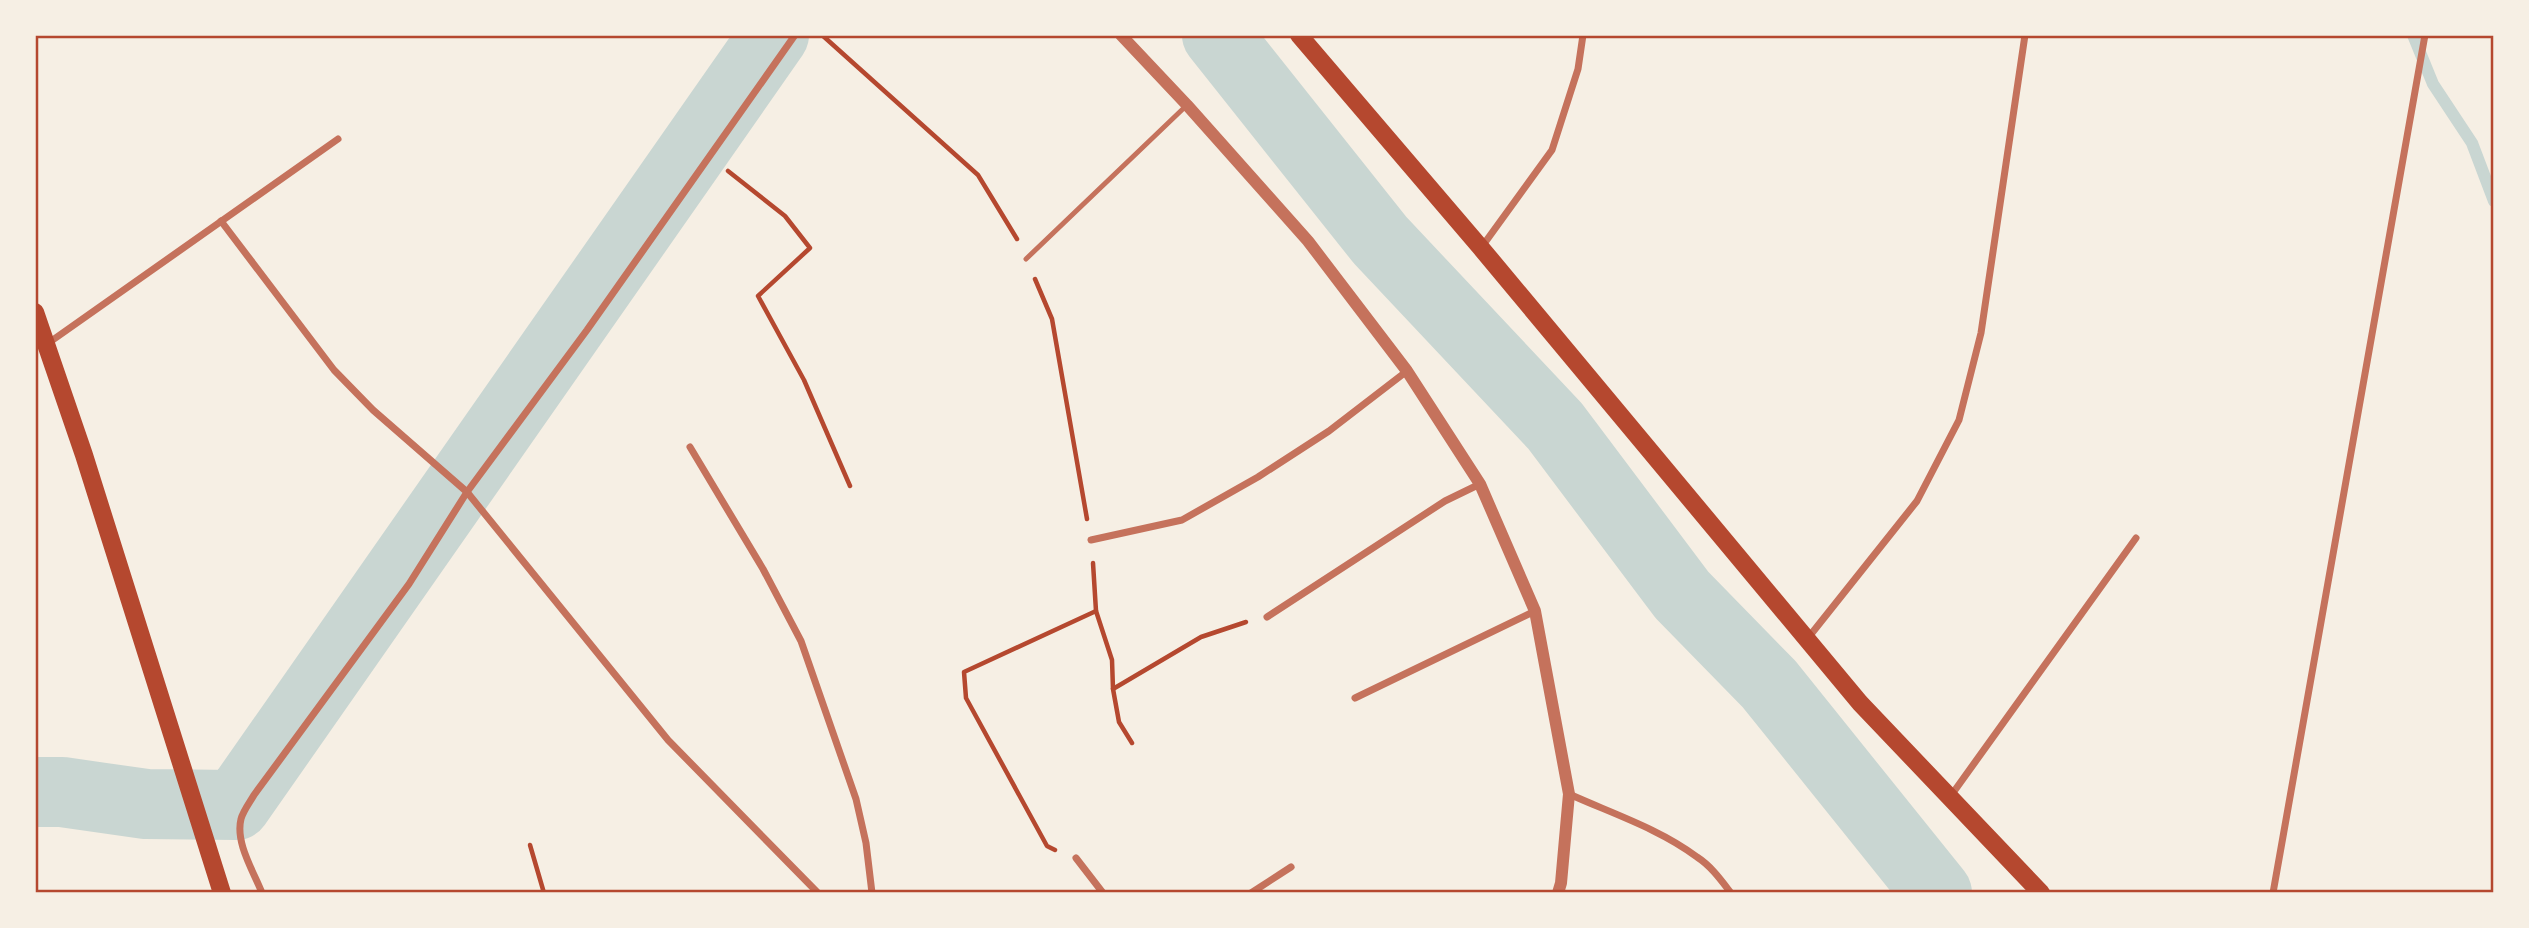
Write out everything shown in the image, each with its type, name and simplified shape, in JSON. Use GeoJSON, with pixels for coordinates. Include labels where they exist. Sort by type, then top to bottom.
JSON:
{"type":"FeatureCollection","features":[{"type":"Feature","properties":{"kind":"main road"},"geometry":{"type":"LineString","coordinates":[[1299,35],[1481,248],[1860,703],[2041,893]]}},
{"type":"Feature","properties":{"kind":"main road"},"geometry":{"type":"LineString","coordinates":[[35,312],[84,455],[222,893]]}},
{"type":"Feature","properties":{"kind":"street"},"geometry":{"type":"LineString","coordinates":[[262,893],[246,854],[241,820],[254,795],[409,584],[464,490],[587,330],[794,35]]}},
{"type":"Feature","properties":{"kind":"street"},"geometry":{"type":"LineString","coordinates":[[1121,35],[1308,241],[1408,370],[1480,484],[1535,611],[1569,794],[1558,893]]}},
{"type":"Feature","properties":{"kind":"street"},"geometry":{"type":"LineString","coordinates":[[1481,248],[1552,150],[1578,69],[1583,35]]}},
{"type":"Feature","properties":{"kind":"street"},"geometry":{"type":"LineString","coordinates":[[1807,639],[1917,501],[1959,420],[1981,333],[2025,35]]}},
{"type":"Feature","properties":{"kind":"street"},"geometry":{"type":"LineString","coordinates":[[2273,893],[2425,35]]}},
{"type":"Feature","properties":{"kind":"street"},"geometry":{"type":"LineString","coordinates":[[46,345],[338,139]]}},
{"type":"Feature","properties":{"kind":"street"},"geometry":{"type":"LineString","coordinates":[[221,221],[334,370],[373,410],[464,490],[668,740],[818,893]]}},
{"type":"Feature","properties":{"kind":"street"},"geometry":{"type":"LineString","coordinates":[[1091,540],[1182,520],[1258,477],[1329,431],[1408,370]]}},
{"type":"Feature","properties":{"kind":"street"},"geometry":{"type":"LineString","coordinates":[[690,447],[763,569],[801,641],[856,799],[866,843],[872,893]]}},
{"type":"Feature","properties":{"kind":"street"},"geometry":{"type":"LineString","coordinates":[[1267,617],[1445,501],[1480,484]]}},
{"type":"Feature","properties":{"kind":"street"},"geometry":{"type":"LineString","coordinates":[[1950,797],[2136,538]]}},
{"type":"Feature","properties":{"kind":"street"},"geometry":{"type":"LineString","coordinates":[[1355,698],[1535,611]]}},
{"type":"Feature","properties":{"kind":"street"},"geometry":{"type":"LineString","coordinates":[[1569,794],[1658,834],[1698,857],[1731,893]]}},
{"type":"Feature","properties":{"kind":"street"},"geometry":{"type":"LineString","coordinates":[[1076,858],[1103,893]]}},
{"type":"Feature","properties":{"kind":"street"},"geometry":{"type":"LineString","coordinates":[[1251,893],[1291,867]]}},
{"type":"Feature","properties":{"kind":"lane"},"geometry":{"type":"LineString","coordinates":[[1026,259],[1187,105]]}},
{"type":"Feature","properties":{"kind":"path"},"geometry":{"type":"LineString","coordinates":[[822,35],[978,175],[1020,244],[1052,319],[1091,540],[1096,611],[1112,660],[1113,689],[1119,722],[1132,743]]}},
{"type":"Feature","properties":{"kind":"path"},"geometry":{"type":"LineString","coordinates":[[708,155],[785,216],[810,248],[758,296],[804,380],[850,486]]}},
{"type":"Feature","properties":{"kind":"path"},"geometry":{"type":"LineString","coordinates":[[1076,858],[1047,846],[966,698],[964,672],[1096,611]]}},
{"type":"Feature","properties":{"kind":"path"},"geometry":{"type":"LineString","coordinates":[[1113,689],[1201,638],[1249,620],[1267,617]]}},
{"type":"Feature","properties":{"kind":"path"},"geometry":{"type":"LineString","coordinates":[[530,845],[544,893]]}},
{"type":"Feature","properties":{"kind":"waterway"},"geometry":{"type":"LineString","coordinates":[[35,792],[62,792],[146,804],[236,805],[774,35]]}},
{"type":"Feature","properties":{"kind":"waterway"},"geometry":{"type":"LineString","coordinates":[[1217,35],[1380,240],[1555,426],[1682,595],[1769,684],[1937,893]]}},
{"type":"Feature","properties":{"kind":"waterway"},"geometry":{"type":"LineString","coordinates":[[2413,35],[2433,84],[2472,143],[2494,201]]}}]}
